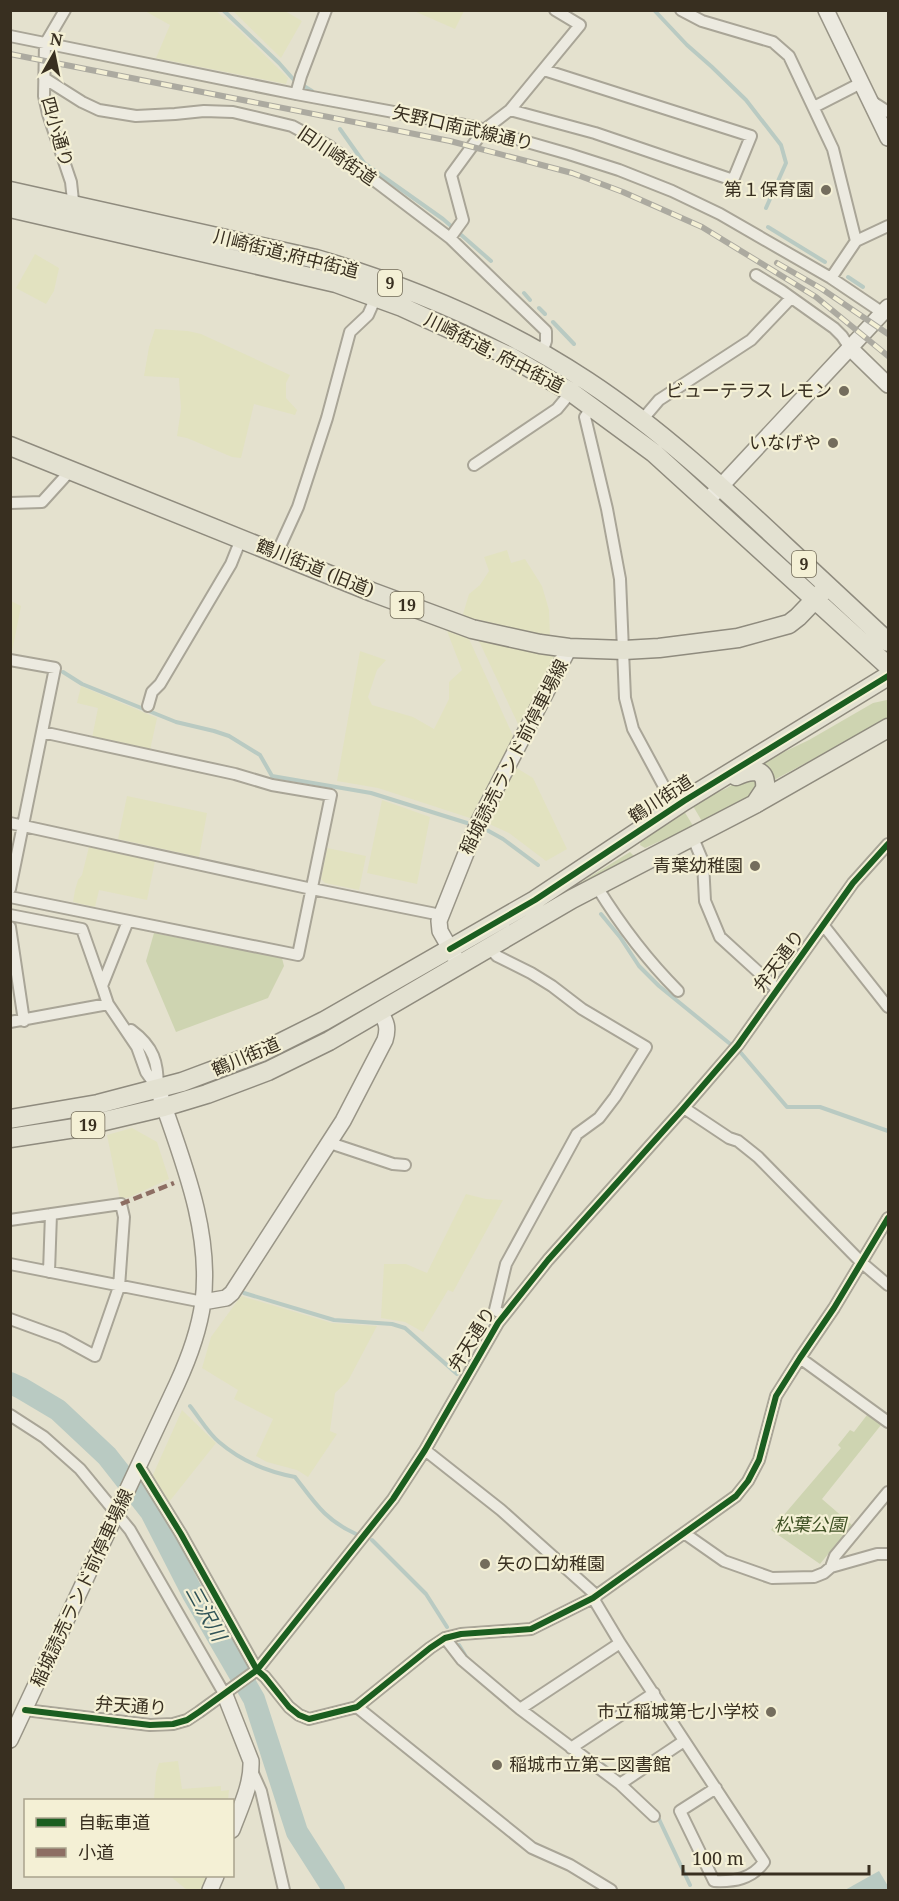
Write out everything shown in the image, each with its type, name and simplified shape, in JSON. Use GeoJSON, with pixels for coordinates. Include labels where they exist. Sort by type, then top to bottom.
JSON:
{"type":"FeatureCollection","features":[{"type":"Feature","properties":{"kind":"main road"},"geometry":{"type":"LineString","coordinates":[[826,10],[888,138]]}},
{"type":"Feature","properties":{"kind":"main road","name":"川崎街道;府中街道"},"geometry":{"type":"LineString","coordinates":[[10,191],[74,214],[316,259],[365,273],[454,309],[538,361],[589,382],[642,420],[721,486]]}},
{"type":"Feature","properties":{"kind":"main road","name":"川崎街道; 府中街道"},"geometry":{"type":"LineString","coordinates":[[10,208],[74,214],[308,276],[376,297],[476,340],[538,361],[571,392],[654,453],[822,592],[888,666]]}},
{"type":"Feature","properties":{"kind":"main road"},"geometry":{"type":"LineString","coordinates":[[708,500],[886,310]]}},
{"type":"Feature","properties":{"kind":"main road"},"geometry":{"type":"LineString","coordinates":[[850,348],[888,385]]}},
{"type":"Feature","properties":{"kind":"main road","name":"鶴川街道 (旧道)"},"geometry":{"type":"LineString","coordinates":[[10,446],[372,592],[472,629],[529,642],[569,648],[624,650],[738,638],[789,624],[822,592]]}},
{"type":"Feature","properties":{"kind":"main road","name":"9"},"geometry":{"type":"LineString","coordinates":[[721,486],[822,592],[888,642]]}},
{"type":"Feature","properties":{"kind":"main road","name":"稲城読売ランド前停車場線"},"geometry":{"type":"LineString","coordinates":[[441,915],[481,817],[569,648]]}},
{"type":"Feature","properties":{"kind":"main road","name":"鶴川街道"},"geometry":{"type":"LineString","coordinates":[[10,1119],[89,1106],[201,1076],[262,1052],[324,1022],[535,900],[675,807],[888,676]]}},
{"type":"Feature","properties":{"kind":"main road","name":"鶴川街道"},"geometry":{"type":"LineString","coordinates":[[10,1138],[75,1128],[164,1107],[207,1094],[267,1071],[329,1041],[597,887],[755,804],[888,728]]}},
{"type":"Feature","properties":{"kind":"main road"},"geometry":{"type":"LineString","coordinates":[[691,797],[723,784],[744,772],[756,771],[764,778],[766,784],[755,804]]}},
{"type":"Feature","properties":{"kind":"main road"},"geometry":{"type":"LineString","coordinates":[[639,831],[634,843],[635,849],[641,854],[653,852],[693,837]]}},
{"type":"Feature","properties":{"kind":"main road"},"geometry":{"type":"LineString","coordinates":[[441,915],[440,931],[459,965]]}},
{"type":"Feature","properties":{"kind":"main road"},"geometry":{"type":"LineString","coordinates":[[203,1302],[226,1298],[231,1293],[330,1143],[385,1040],[387,1024],[380,1011]]}},
{"type":"Feature","properties":{"kind":"main road","name":"稲城読売ランド前停車場線"},"geometry":{"type":"LineString","coordinates":[[10,1740],[120,1509],[187,1361],[203,1302],[203,1254],[198,1218],[189,1182],[158,1089]]}},
{"type":"Feature","properties":{"kind":"main road"},"geometry":{"type":"LineString","coordinates":[[225,1695],[248,1752],[252,1771],[234,1824]]}},
{"type":"Feature","properties":{"kind":"street","name":"四小通り"},"geometry":{"type":"LineString","coordinates":[[65,10],[45,44],[44,96],[73,190],[74,214]]}},
{"type":"Feature","properties":{"kind":"street"},"geometry":{"type":"LineString","coordinates":[[298,85],[326,10]]}},
{"type":"Feature","properties":{"kind":"street"},"geometry":{"type":"LineString","coordinates":[[450,238],[463,220],[451,175],[484,130],[510,110],[580,25],[555,10]]}},
{"type":"Feature","properties":{"kind":"street"},"geometry":{"type":"LineString","coordinates":[[681,10],[702,21],[773,42],[789,57],[833,148],[856,241]]}},
{"type":"Feature","properties":{"kind":"street","name":"矢野口南武線通り"},"geometry":{"type":"LineString","coordinates":[[10,36],[45,44],[298,85],[475,127],[569,154],[619,170],[672,191],[748,229],[886,310]]}},
{"type":"Feature","properties":{"kind":"street"},"geometry":{"type":"LineString","coordinates":[[510,110],[595,133],[733,180],[752,136],[544,70]]}},
{"type":"Feature","properties":{"kind":"street","name":"旧川崎街道"},"geometry":{"type":"LineString","coordinates":[[44,78],[99,110],[136,116],[204,111],[233,112],[292,126],[329,146],[450,238],[546,332],[546,341],[538,361]]}},
{"type":"Feature","properties":{"kind":"street"},"geometry":{"type":"LineString","coordinates":[[814,107],[861,84]]}},
{"type":"Feature","properties":{"kind":"street"},"geometry":{"type":"LineString","coordinates":[[871,101],[888,112]]}},
{"type":"Feature","properties":{"kind":"street"},"geometry":{"type":"LineString","coordinates":[[831,278],[856,241],[888,226]]}},
{"type":"Feature","properties":{"kind":"street"},"geometry":{"type":"LineString","coordinates":[[756,275],[834,328],[850,348]]}},
{"type":"Feature","properties":{"kind":"street"},"geometry":{"type":"LineString","coordinates":[[277,554],[298,507],[327,418],[350,332],[368,315],[376,297]]}},
{"type":"Feature","properties":{"kind":"street"},"geometry":{"type":"LineString","coordinates":[[642,420],[659,400],[751,340],[791,298]]}},
{"type":"Feature","properties":{"kind":"street"},"geometry":{"type":"LineString","coordinates":[[474,465],[557,409],[571,392]]}},
{"type":"Feature","properties":{"kind":"street"},"geometry":{"type":"LineString","coordinates":[[592,407],[585,417],[620,579],[625,698],[633,729],[675,807]]}},
{"type":"Feature","properties":{"kind":"street"},"geometry":{"type":"LineString","coordinates":[[10,503],[42,502],[71,470]]}},
{"type":"Feature","properties":{"kind":"street"},"geometry":{"type":"LineString","coordinates":[[148,706],[152,692],[160,684],[231,564],[241,539]]}},
{"type":"Feature","properties":{"kind":"street"},"geometry":{"type":"LineString","coordinates":[[10,660],[55,668],[10,889]]}},
{"type":"Feature","properties":{"kind":"street"},"geometry":{"type":"LineString","coordinates":[[10,897],[298,955],[331,795],[272,785],[235,774],[42,732]]}},
{"type":"Feature","properties":{"kind":"street"},"geometry":{"type":"LineString","coordinates":[[10,823],[441,915]]}},
{"type":"Feature","properties":{"kind":"street"},"geometry":{"type":"LineString","coordinates":[[693,837],[703,862],[705,901],[720,937],[777,988]]}},
{"type":"Feature","properties":{"kind":"street","name":"弁天通り"},"geometry":{"type":"LineString","coordinates":[[25,1710],[150,1725],[173,1725],[187,1720],[257,1670],[393,1499],[425,1450],[494,1328],[548,1260],[738,1045],[853,883],[888,843]]}},
{"type":"Feature","properties":{"kind":"street"},"geometry":{"type":"LineString","coordinates":[[597,887],[659,972],[678,991]]}},
{"type":"Feature","properties":{"kind":"street"},"geometry":{"type":"LineString","coordinates":[[10,915],[82,929],[108,1004],[122,1022],[145,1042],[154,1057],[158,1069],[158,1089]]}},
{"type":"Feature","properties":{"kind":"street"},"geometry":{"type":"LineString","coordinates":[[102,986],[128,921]]}},
{"type":"Feature","properties":{"kind":"street"},"geometry":{"type":"LineString","coordinates":[[824,926],[888,1007]]}},
{"type":"Feature","properties":{"kind":"street"},"geometry":{"type":"LineString","coordinates":[[10,927],[13,971],[24,1021]]}},
{"type":"Feature","properties":{"kind":"street"},"geometry":{"type":"LineString","coordinates":[[489,948],[497,956],[531,973],[582,1009],[646,1047],[599,1118],[577,1134],[506,1264],[495,1310],[504,1316]]}},
{"type":"Feature","properties":{"kind":"street"},"geometry":{"type":"LineString","coordinates":[[10,1022],[108,1004]]}},
{"type":"Feature","properties":{"kind":"street"},"geometry":{"type":"LineString","coordinates":[[684,1108],[729,1138],[738,1141],[758,1157],[861,1262],[888,1285]]}},
{"type":"Feature","properties":{"kind":"street"},"geometry":{"type":"LineString","coordinates":[[330,1143],[393,1164],[405,1165]]}},
{"type":"Feature","properties":{"kind":"street"},"geometry":{"type":"LineString","coordinates":[[10,1220],[121,1204],[124,1217],[119,1287],[95,1356],[62,1338],[10,1319]]}},
{"type":"Feature","properties":{"kind":"street"},"geometry":{"type":"LineString","coordinates":[[49,1272],[51,1214]]}},
{"type":"Feature","properties":{"kind":"street"},"geometry":{"type":"LineString","coordinates":[[138,1469],[180,1534],[257,1670],[266,1677],[290,1707],[299,1715],[309,1719],[357,1707],[445,1638],[461,1634],[531,1629],[595,1597],[736,1496],[748,1481],[759,1460],[776,1396],[834,1308],[888,1218]]}},
{"type":"Feature","properties":{"kind":"street"},"geometry":{"type":"LineString","coordinates":[[10,1264],[203,1302]]}},
{"type":"Feature","properties":{"kind":"street"},"geometry":{"type":"LineString","coordinates":[[800,1358],[888,1422]]}},
{"type":"Feature","properties":{"kind":"street"},"geometry":{"type":"LineString","coordinates":[[10,1415],[45,1437],[120,1509],[225,1695]]}},
{"type":"Feature","properties":{"kind":"street"},"geometry":{"type":"LineString","coordinates":[[425,1450],[501,1510],[595,1597],[620,1643],[716,1788],[764,1862],[758,1871],[736,1881],[714,1881],[680,1811],[716,1788]]}},
{"type":"Feature","properties":{"kind":"street"},"geometry":{"type":"LineString","coordinates":[[831,1567],[835,1556],[888,1492]]}},
{"type":"Feature","properties":{"kind":"street"},"geometry":{"type":"LineString","coordinates":[[684,1533],[724,1561],[772,1578],[814,1577],[831,1567],[877,1554],[888,1554]]}},
{"type":"Feature","properties":{"kind":"street"},"geometry":{"type":"LineString","coordinates":[[445,1638],[462,1660],[520,1709],[620,1784],[654,1816]]}},
{"type":"Feature","properties":{"kind":"street"},"geometry":{"type":"LineString","coordinates":[[520,1709],[620,1643]]}},
{"type":"Feature","properties":{"kind":"street"},"geometry":{"type":"LineString","coordinates":[[571,1748],[654,1694]]}},
{"type":"Feature","properties":{"kind":"street"},"geometry":{"type":"LineString","coordinates":[[357,1707],[532,1848],[570,1865],[611,1890]]}},
{"type":"Feature","properties":{"kind":"street"},"geometry":{"type":"LineString","coordinates":[[620,1784],[684,1741]]}},
{"type":"Feature","properties":{"kind":"street"},"geometry":{"type":"LineString","coordinates":[[252,1771],[261,1791],[284,1890]]}},
{"type":"Feature","properties":{"kind":"green space"},"geometry":{"type":"Polygon","coordinates":[[[145,11],[216,11],[288,78],[286,84],[156,58],[170,25],[145,11]]]}},
{"type":"Feature","properties":{"kind":"green space"},"geometry":{"type":"Polygon","coordinates":[[[233,11],[285,11],[302,21],[281,58],[233,11]]]}},
{"type":"Feature","properties":{"kind":"green space"},"geometry":{"type":"Polygon","coordinates":[[[414,11],[464,11],[455,29],[414,11]]]}},
{"type":"Feature","properties":{"kind":"green space"},"geometry":{"type":"Polygon","coordinates":[[[35,254],[59,268],[54,291],[46,304],[16,288],[35,254]]]}},
{"type":"Feature","properties":{"kind":"green space"},"geometry":{"type":"Polygon","coordinates":[[[155,329],[201,334],[290,375],[286,383],[286,398],[297,410],[295,415],[254,404],[241,458],[232,457],[177,436],[181,409],[179,378],[144,376],[155,329]]]}},
{"type":"Feature","properties":{"kind":"green space"},"geometry":{"type":"Polygon","coordinates":[[[507,550],[511,563],[525,559],[542,586],[549,610],[550,637],[467,617],[463,614],[469,594],[480,585],[489,571],[484,557],[507,550]]]}},
{"type":"Feature","properties":{"kind":"green space"},"geometry":{"type":"Polygon","coordinates":[[[11,601],[21,606],[12,652],[10,652],[11,601]]]}},
{"type":"Feature","properties":{"kind":"green space"},"geometry":{"type":"Polygon","coordinates":[[[447,631],[469,639],[514,738],[473,819],[378,788],[337,781],[360,651],[386,660],[377,670],[368,697],[372,705],[413,717],[434,729],[449,699],[449,682],[462,670],[447,631]]]}},
{"type":"Feature","properties":{"kind":"green space"},"geometry":{"type":"Polygon","coordinates":[[[478,639],[554,656],[552,670],[524,721],[518,724],[478,639]]]}},
{"type":"Feature","properties":{"kind":"green space"},"geometry":{"type":"Polygon","coordinates":[[[81,686],[157,718],[150,750],[92,738],[98,708],[77,703],[81,686]]]}},
{"type":"Feature","properties":{"kind":"green space"},"geometry":{"type":"Polygon","coordinates":[[[887,700],[888,719],[772,781],[759,764],[809,740],[873,703],[887,700]]]}},
{"type":"Feature","properties":{"kind":"green space"},"geometry":{"type":"Polygon","coordinates":[[[515,767],[533,778],[567,849],[546,861],[509,833],[487,823],[515,767]]]}},
{"type":"Feature","properties":{"kind":"green space"},"geometry":{"type":"Polygon","coordinates":[[[756,777],[757,795],[703,823],[693,806],[697,802],[741,779],[756,777]]]}},
{"type":"Feature","properties":{"kind":"green space"},"geometry":{"type":"Polygon","coordinates":[[[127,796],[207,813],[199,857],[118,839],[127,796]]]}},
{"type":"Feature","properties":{"kind":"green space"},"geometry":{"type":"Polygon","coordinates":[[[382,800],[430,817],[417,884],[367,873],[382,800]]]}},
{"type":"Feature","properties":{"kind":"green space"},"geometry":{"type":"Polygon","coordinates":[[[684,811],[695,829],[645,848],[640,845],[641,840],[684,811]]]}},
{"type":"Feature","properties":{"kind":"green space"},"geometry":{"type":"Polygon","coordinates":[[[89,847],[155,861],[147,900],[99,890],[95,907],[73,902],[89,847]]]}},
{"type":"Feature","properties":{"kind":"green space"},"geometry":{"type":"Polygon","coordinates":[[[327,848],[366,856],[359,890],[325,883],[321,879],[327,848]]]}},
{"type":"Feature","properties":{"kind":"green space"},"geometry":{"type":"Polygon","coordinates":[[[630,852],[637,859],[546,904],[630,852]]]}},
{"type":"Feature","properties":{"kind":"green space"},"geometry":{"type":"Polygon","coordinates":[[[154,933],[282,958],[284,966],[268,998],[176,1032],[146,961],[154,933]]]}},
{"type":"Feature","properties":{"kind":"green space"},"geometry":{"type":"Polygon","coordinates":[[[132,1128],[157,1142],[169,1179],[130,1197],[120,1199],[107,1135],[132,1128]]]}},
{"type":"Feature","properties":{"kind":"green space"},"geometry":{"type":"Polygon","coordinates":[[[466,1194],[503,1200],[453,1292],[448,1290],[423,1332],[405,1322],[381,1318],[384,1264],[406,1264],[427,1273],[466,1194]]]}},
{"type":"Feature","properties":{"kind":"green space"},"geometry":{"type":"Polygon","coordinates":[[[241,1296],[332,1323],[377,1326],[348,1381],[335,1393],[330,1431],[337,1434],[308,1477],[297,1470],[267,1462],[256,1456],[273,1419],[234,1399],[238,1390],[202,1368],[211,1337],[241,1296]]]}},
{"type":"Feature","properties":{"kind":"green space"},"geometry":{"type":"Polygon","coordinates":[[[182,1410],[216,1443],[169,1502],[152,1477],[182,1410]]]}},
{"type":"Feature","properties":{"kind":"green space","name":"松葉公園"},"geometry":{"type":"Polygon","coordinates":[[[867,1415],[881,1425],[822,1499],[852,1525],[820,1564],[771,1530],[841,1448],[838,1445],[850,1430],[854,1432],[867,1415]]]}},
{"type":"Feature","properties":{"kind":"green space"},"geometry":{"type":"Polygon","coordinates":[[[178,1761],[182,1789],[221,1786],[221,1791],[229,1790],[228,1799],[154,1799],[159,1763],[178,1761]]]}},
{"type":"Feature","properties":{"kind":"green space"},"geometry":{"type":"Polygon","coordinates":[[[171,1877],[208,1877],[202,1890],[187,1890],[171,1877]]]}},
{"type":"Feature","properties":{"kind":"shaded area"},"geometry":{"type":"Polygon","coordinates":[[[879,1871],[888,1890],[845,1890],[879,1871]]]}},
{"type":"Feature","properties":{"kind":"waterway"},"geometry":{"type":"LineString","coordinates":[[223,10],[294,80],[312,91]]}},
{"type":"Feature","properties":{"kind":"waterway"},"geometry":{"type":"LineString","coordinates":[[654,10],[687,45],[746,100],[781,145],[786,163],[766,208]]}},
{"type":"Feature","properties":{"kind":"waterway"},"geometry":{"type":"LineString","coordinates":[[340,129],[364,163],[443,219],[491,261]]}},
{"type":"Feature","properties":{"kind":"waterway"},"geometry":{"type":"LineString","coordinates":[[768,227],[825,262]]}},
{"type":"Feature","properties":{"kind":"waterway"},"geometry":{"type":"LineString","coordinates":[[848,277],[863,287]]}},
{"type":"Feature","properties":{"kind":"waterway"},"geometry":{"type":"LineString","coordinates":[[524,293],[530,300]]}},
{"type":"Feature","properties":{"kind":"waterway"},"geometry":{"type":"LineString","coordinates":[[539,308],[545,314]]}},
{"type":"Feature","properties":{"kind":"waterway"},"geometry":{"type":"LineString","coordinates":[[553,322],[574,344]]}},
{"type":"Feature","properties":{"kind":"waterway"},"geometry":{"type":"LineString","coordinates":[[63,672],[82,684],[176,722],[229,736],[260,755],[272,776],[371,793],[467,823]]}},
{"type":"Feature","properties":{"kind":"waterway"},"geometry":{"type":"LineString","coordinates":[[485,829],[503,839],[538,865]]}},
{"type":"Feature","properties":{"kind":"waterway"},"geometry":{"type":"LineString","coordinates":[[601,914],[639,966],[659,986],[729,1043]]}},
{"type":"Feature","properties":{"kind":"waterway"},"geometry":{"type":"LineString","coordinates":[[741,1053],[787,1107],[820,1107],[888,1131]]}},
{"type":"Feature","properties":{"kind":"waterway"},"geometry":{"type":"LineString","coordinates":[[244,1293],[334,1320],[392,1324],[405,1328],[457,1374]]}},
{"type":"Feature","properties":{"kind":"waterway","name":"三沢川"},"geometry":{"type":"LineString","coordinates":[[10,1383],[58,1410],[107,1456],[151,1512],[193,1594],[254,1699],[297,1832],[334,1890]]}},
{"type":"Feature","properties":{"kind":"waterway"},"geometry":{"type":"LineString","coordinates":[[190,1406],[219,1442],[255,1464],[295,1477],[328,1517],[356,1534]]}},
{"type":"Feature","properties":{"kind":"waterway"},"geometry":{"type":"LineString","coordinates":[[372,1540],[426,1594],[447,1627]]}},
{"type":"Feature","properties":{"kind":"waterway"},"geometry":{"type":"LineString","coordinates":[[459,1645],[468,1660]]}},
{"type":"Feature","properties":{"kind":"waterway"},"geometry":{"type":"LineString","coordinates":[[597,1760],[610,1770]]}},
{"type":"Feature","properties":{"kind":"waterway"},"geometry":{"type":"LineString","coordinates":[[657,1815],[690,1885]]}},
{"type":"Feature","properties":{"kind":"railway"},"geometry":{"type":"LineString","coordinates":[[10,54],[450,141],[572,173],[623,192],[702,227],[816,297],[888,356]]}},
{"type":"Feature","properties":{"kind":"railway"},"geometry":{"type":"LineString","coordinates":[[777,263],[822,289],[888,334]]}},
{"type":"Feature","properties":{"kind":"marked path"},"geometry":{"type":"LineString","coordinates":[[121,1204],[174,1183]]}},
{"type":"Feature","properties":{"kind":"cycle path"},"geometry":{"type":"LineString","coordinates":[[450,949],[535,900],[684,801],[888,676]]}},
{"type":"Feature","properties":{"kind":"cycle path"},"geometry":{"type":"LineString","coordinates":[[25,1710],[150,1725],[173,1724],[187,1720],[257,1670],[393,1499],[425,1450],[498,1323],[548,1260],[738,1045],[853,883],[888,844]]}},
{"type":"Feature","properties":{"kind":"cycle path"},"geometry":{"type":"LineString","coordinates":[[139,1466],[181,1534],[257,1670],[289,1707],[309,1719],[357,1707],[445,1638],[461,1634],[531,1629],[593,1598],[736,1496],[748,1481],[759,1460],[776,1396],[834,1308],[888,1218]]}},
{"type":"Feature","properties":{"kind":"place","name":"第１保育園"},"geometry":{"type":"Point","coordinates":[826,190]}},
{"type":"Feature","properties":{"kind":"place","name":"ビューテラス レモン"},"geometry":{"type":"Point","coordinates":[844,391]}},
{"type":"Feature","properties":{"kind":"place","name":"いなげや"},"geometry":{"type":"Point","coordinates":[833,443]}},
{"type":"Feature","properties":{"kind":"place","name":"青葉幼稚園"},"geometry":{"type":"Point","coordinates":[755,866]}},
{"type":"Feature","properties":{"kind":"place","name":"矢の口幼稚園"},"geometry":{"type":"Point","coordinates":[485,1564]}},
{"type":"Feature","properties":{"kind":"place","name":"市立稲城第七小学校"},"geometry":{"type":"Point","coordinates":[771,1712]}},
{"type":"Feature","properties":{"kind":"place","name":"稲城市立第二図書館"},"geometry":{"type":"Point","coordinates":[497,1765]}}]}
